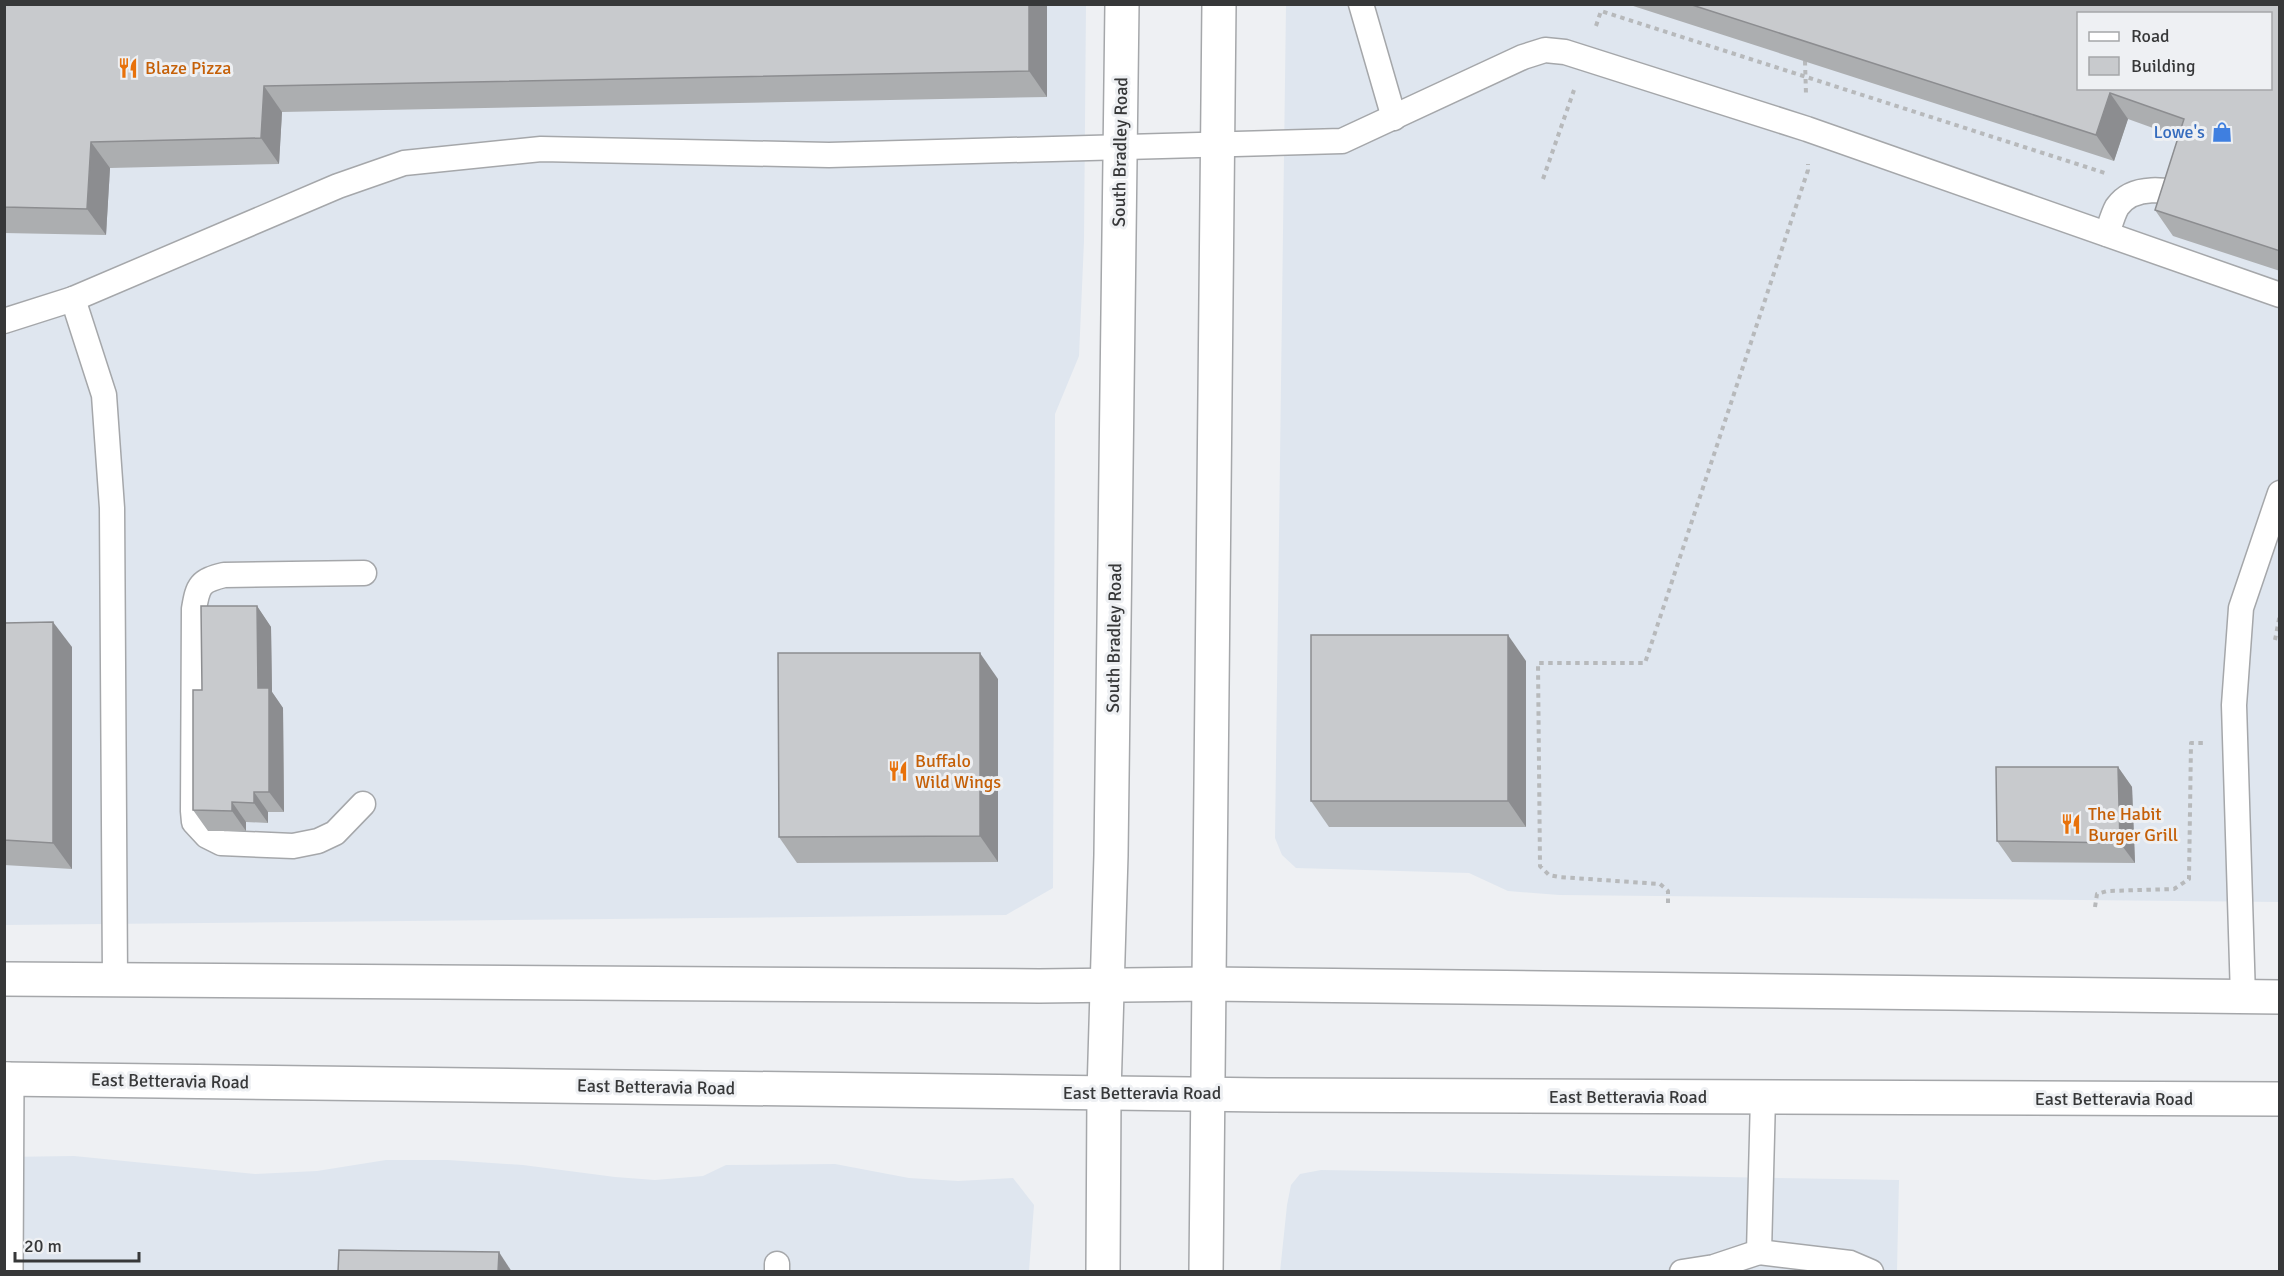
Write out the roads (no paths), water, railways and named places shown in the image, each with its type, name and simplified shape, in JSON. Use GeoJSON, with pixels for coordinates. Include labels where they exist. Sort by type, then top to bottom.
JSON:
{"type":"FeatureCollection","features":[{"type":"Feature","properties":{"kind":"main road","name":"South Bradley Road"},"geometry":{"type":"LineString","coordinates":[[1103,1272],[1122,4]]}},
{"type":"Feature","properties":{"kind":"main road"},"geometry":{"type":"LineString","coordinates":[[1206,1272],[1206,1093],[1219,4]]}},
{"type":"Feature","properties":{"kind":"main road"},"geometry":{"type":"LineString","coordinates":[[4,979],[1039,986],[1208,984],[2280,997]]}},
{"type":"Feature","properties":{"kind":"main road"},"geometry":{"type":"LineString","coordinates":[[6,1079],[6,1272]]}},
{"type":"Feature","properties":{"kind":"main road","name":"East Betteravia Road"},"geometry":{"type":"LineString","coordinates":[[6,1079],[1267,1095],[2280,1099]]}},
{"type":"Feature","properties":{"kind":"lane"},"geometry":{"type":"LineString","coordinates":[[1361,4],[1394,118]]}},
{"type":"Feature","properties":{"kind":"lane"},"geometry":{"type":"LineString","coordinates":[[4,321],[73,299],[338,186],[404,163],[541,149],[829,155],[1342,141],[1523,57],[1545,50],[1575,56],[1807,129],[2280,295]]}},
{"type":"Feature","properties":{"kind":"lane"},"geometry":{"type":"LineString","coordinates":[[2107,234],[2117,207],[2130,195],[2148,190],[2178,192],[2212,204]]}},
{"type":"Feature","properties":{"kind":"lane"},"geometry":{"type":"LineString","coordinates":[[73,299],[104,395],[111,490],[115,980]]}},
{"type":"Feature","properties":{"kind":"lane"},"geometry":{"type":"LineString","coordinates":[[2243,997],[2237,865],[2234,705],[2241,608],[2280,493]]}},
{"type":"Feature","properties":{"kind":"lane"},"geometry":{"type":"LineString","coordinates":[[363,804],[335,833],[318,841],[293,846],[221,843],[207,836],[194,822],[193,811],[194,609],[197,590],[205,579],[224,575],[364,573]]}},
{"type":"Feature","properties":{"kind":"lane"},"geometry":{"type":"LineString","coordinates":[[1759,1252],[1763,1097]]}},
{"type":"Feature","properties":{"kind":"lane"},"geometry":{"type":"LineString","coordinates":[[1682,1272],[1714,1269],[1759,1252],[1850,1263],[1871,1272]]}},
{"type":"Feature","properties":{"kind":"place","name":"Blaze Pizza"},"geometry":{"type":"Point","coordinates":[128,68]}},
{"type":"Feature","properties":{"kind":"place","name":"Lowe's"},"geometry":{"type":"Point","coordinates":[2222,132]}},
{"type":"Feature","properties":{"kind":"place","name":"Buffalo Wild Wings"},"geometry":{"type":"Point","coordinates":[898,771]}},
{"type":"Feature","properties":{"kind":"place","name":"The Habit Burger Grill"},"geometry":{"type":"Point","coordinates":[2071,824]}}]}
